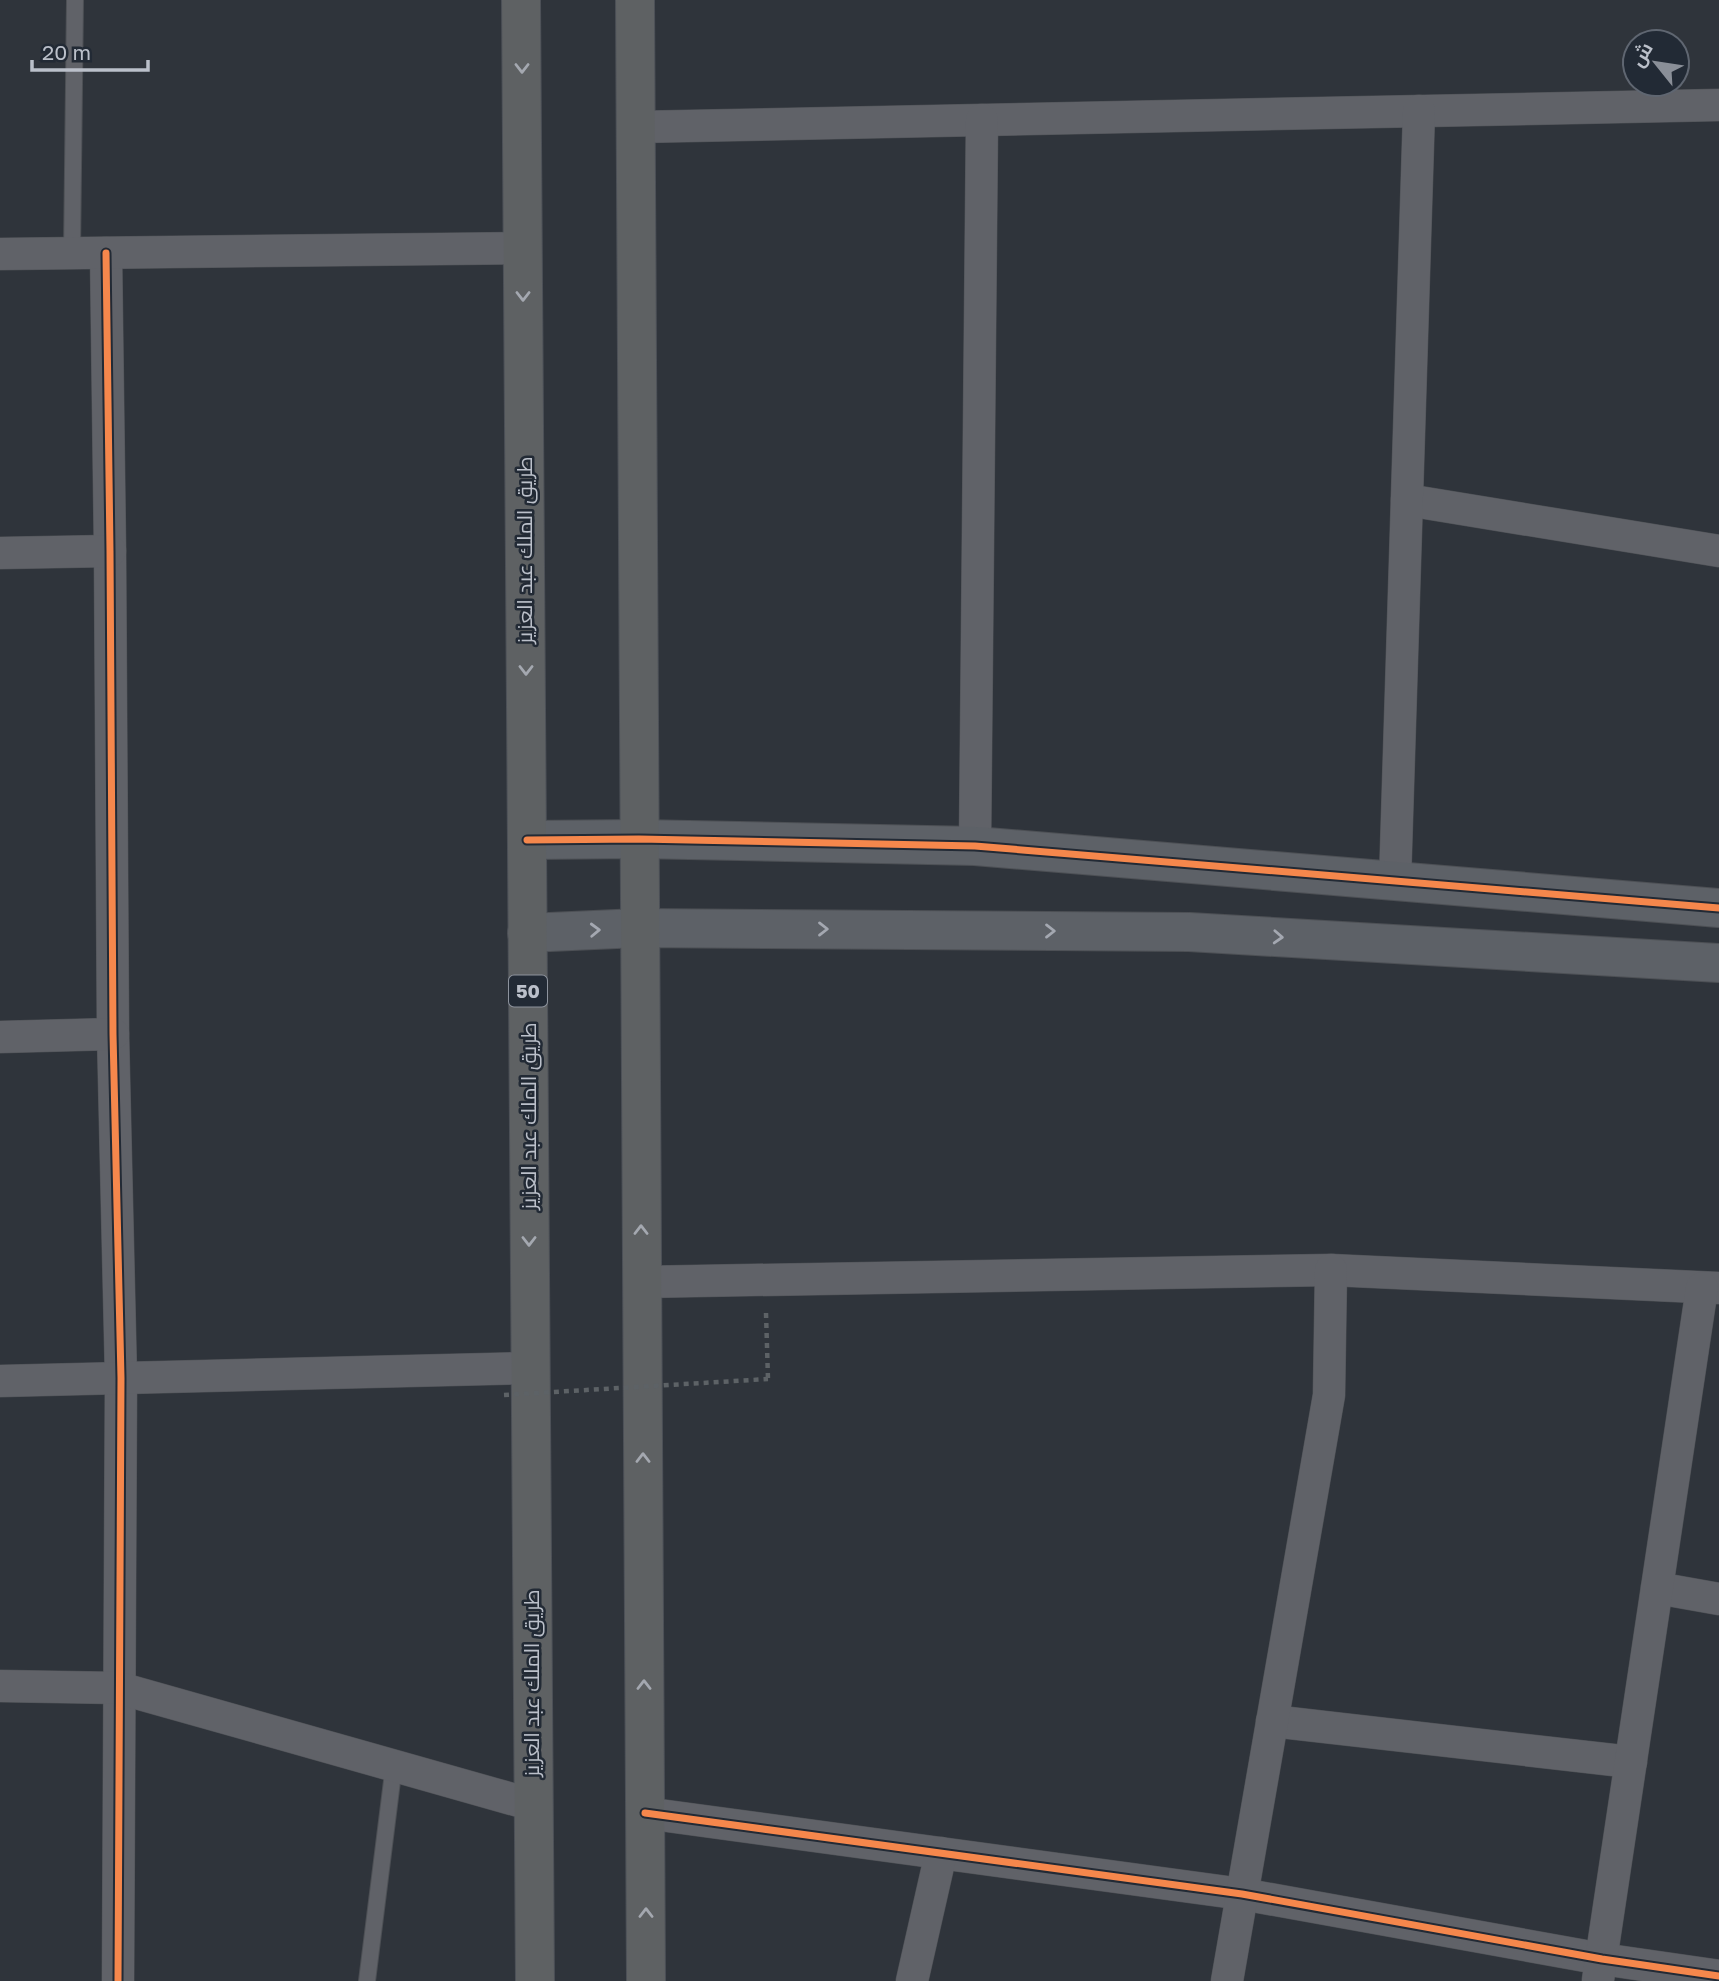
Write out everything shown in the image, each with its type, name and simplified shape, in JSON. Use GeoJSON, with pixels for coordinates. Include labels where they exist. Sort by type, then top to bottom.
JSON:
{"type":"FeatureCollection","features":[{"type":"Feature","properties":{"kind":"highway","name":"طريق الملك عبد العزيز"},"geometry":{"type":"LineString","coordinates":[[521,0],[535,1981]]}},
{"type":"Feature","properties":{"kind":"highway"},"geometry":{"type":"LineString","coordinates":[[635,0],[646,1981]]}},
{"type":"Feature","properties":{"kind":"street"},"geometry":{"type":"LineString","coordinates":[[636,127],[1719,105]]}},
{"type":"Feature","properties":{"kind":"street"},"geometry":{"type":"LineString","coordinates":[[1395,882],[1419,111]]}},
{"type":"Feature","properties":{"kind":"street"},"geometry":{"type":"LineString","coordinates":[[975,846],[982,120]]}},
{"type":"Feature","properties":{"kind":"street"},"geometry":{"type":"LineString","coordinates":[[0,254],[523,248]]}},
{"type":"Feature","properties":{"kind":"street"},"geometry":{"type":"LineString","coordinates":[[106,253],[113,1034],[121,1378],[118,1981]]}},
{"type":"Feature","properties":{"kind":"street"},"geometry":{"type":"LineString","coordinates":[[1407,500],[1719,551]]}},
{"type":"Feature","properties":{"kind":"street"},"geometry":{"type":"LineString","coordinates":[[0,553],[110,551]]}},
{"type":"Feature","properties":{"kind":"street"},"geometry":{"type":"LineString","coordinates":[[527,840],[639,839],[975,846],[1719,908]]}},
{"type":"Feature","properties":{"kind":"street"},"geometry":{"type":"LineString","coordinates":[[527,933],[639,928],[1189,932],[1719,963]]}},
{"type":"Feature","properties":{"kind":"street"},"geometry":{"type":"LineString","coordinates":[[0,1037],[113,1034]]}},
{"type":"Feature","properties":{"kind":"street"},"geometry":{"type":"LineString","coordinates":[[642,1282],[1331,1270],[1711,1288],[1657,1588],[1600,1970]]}},
{"type":"Feature","properties":{"kind":"street"},"geometry":{"type":"LineString","coordinates":[[1227,1981],[1329,1395],[1331,1270]]}},
{"type":"Feature","properties":{"kind":"street"},"geometry":{"type":"LineString","coordinates":[[0,1381],[530,1368]]}},
{"type":"Feature","properties":{"kind":"street"},"geometry":{"type":"LineString","coordinates":[[1657,1588],[1719,1599]]}},
{"type":"Feature","properties":{"kind":"street"},"geometry":{"type":"LineString","coordinates":[[0,1686],[119,1688],[533,1805]]}},
{"type":"Feature","properties":{"kind":"street"},"geometry":{"type":"LineString","coordinates":[[1272,1721],[1631,1762]]}},
{"type":"Feature","properties":{"kind":"street"},"geometry":{"type":"LineString","coordinates":[[645,1814],[1242,1894],[1600,1970],[1719,1976]]}},
{"type":"Feature","properties":{"kind":"street"},"geometry":{"type":"LineString","coordinates":[[912,1981],[941,1853]]}},
{"type":"Feature","properties":{"kind":"lane"},"geometry":{"type":"LineString","coordinates":[[72,253],[75,0]]}},
{"type":"Feature","properties":{"kind":"lane"},"geometry":{"type":"LineString","coordinates":[[367,1981],[394,1765]]}},
{"type":"Feature","properties":{"kind":"path"},"geometry":{"type":"LineString","coordinates":[[504,1395],[768,1379],[765,1280]]}},
{"type":"Feature","properties":{"kind":"cycle path"},"geometry":{"type":"LineString","coordinates":[[106,253],[113,1034],[121,1378],[118,1981]]}},
{"type":"Feature","properties":{"kind":"cycle path"},"geometry":{"type":"LineString","coordinates":[[527,840],[639,839],[975,846],[1719,908]]}},
{"type":"Feature","properties":{"kind":"cycle path"},"geometry":{"type":"LineString","coordinates":[[645,1813],[1242,1894],[1602,1959],[1719,1976]]}}]}
